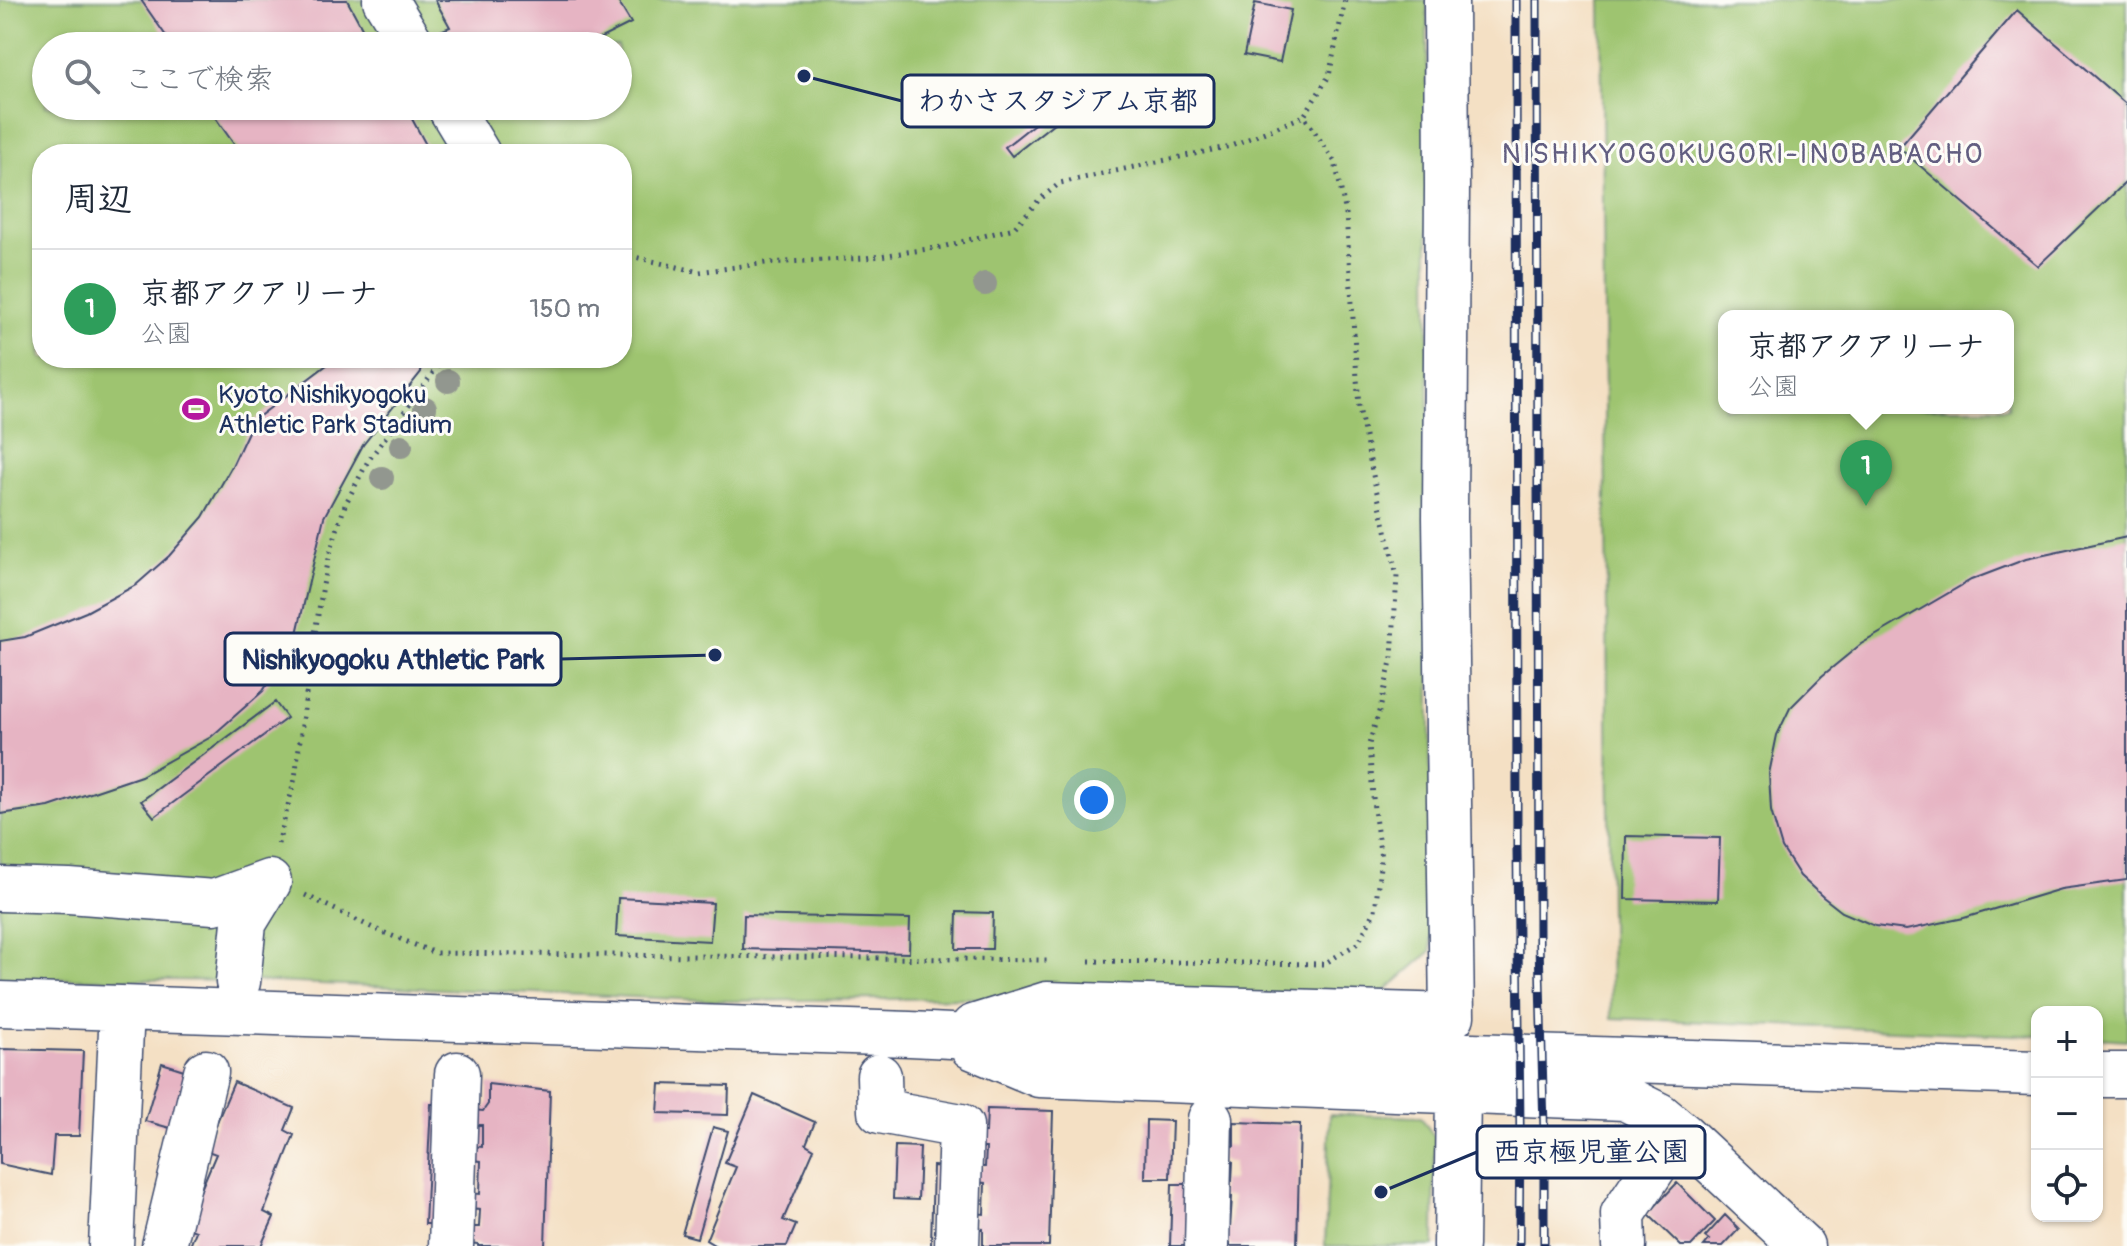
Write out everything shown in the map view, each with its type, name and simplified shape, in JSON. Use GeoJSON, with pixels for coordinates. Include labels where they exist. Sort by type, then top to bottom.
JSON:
{"type":"FeatureCollection","features":[{"type":"Feature","properties":{"kind":"street"},"geometry":{"type":"LineString","coordinates":[[385,0],[404,32]]}},
{"type":"Feature","properties":{"kind":"street"},"geometry":{"type":"LineString","coordinates":[[944,1036],[1047,1004],[1452,1016],[1445,518],[1446,0]]}},
{"type":"Feature","properties":{"kind":"street"},"geometry":{"type":"LineString","coordinates":[[457,120],[472,144]]}},
{"type":"Feature","properties":{"kind":"street"},"geometry":{"type":"LineString","coordinates":[[0,889],[214,902],[269,882]]}},
{"type":"Feature","properties":{"kind":"street"},"geometry":{"type":"LineString","coordinates":[[238,982],[244,923],[269,882]]}},
{"type":"Feature","properties":{"kind":"street"},"geometry":{"type":"LineString","coordinates":[[0,1004],[2031,1073]]}},
{"type":"Feature","properties":{"kind":"street"},"geometry":{"type":"LineString","coordinates":[[111,1246],[122,1009]]}},
{"type":"Feature","properties":{"kind":"street"},"geometry":{"type":"LineString","coordinates":[[944,1036],[1039,1075],[1625,1098],[1659,1115],[1802,1246]]}},
{"type":"Feature","properties":{"kind":"street"},"geometry":{"type":"LineString","coordinates":[[164,1246],[206,1072]]}},
{"type":"Feature","properties":{"kind":"street"},"geometry":{"type":"LineString","coordinates":[[451,1246],[457,1074]]}},
{"type":"Feature","properties":{"kind":"street"},"geometry":{"type":"LineString","coordinates":[[2103,1075],[2127,1075]]}},
{"type":"Feature","properties":{"kind":"street"},"geometry":{"type":"LineString","coordinates":[[879,1076],[880,1111],[961,1126],[957,1246]]}},
{"type":"Feature","properties":{"kind":"street"},"geometry":{"type":"LineString","coordinates":[[1456,1246],[1458,1092]]}},
{"type":"Feature","properties":{"kind":"street"},"geometry":{"type":"LineString","coordinates":[[1624,1246],[1623,1214],[1662,1155],[1659,1115]]}},
{"type":"Feature","properties":{"kind":"street"},"geometry":{"type":"LineString","coordinates":[[1207,1246],[1210,1119]]}},
{"type":"Feature","properties":{"kind":"path"},"geometry":{"type":"LineString","coordinates":[[632,256],[699,272],[766,263],[866,258],[942,247],[1014,228],[1039,200],[1060,183],[1231,146],[1304,116],[1329,76],[1345,0]]}},
{"type":"Feature","properties":{"kind":"path"},"geometry":{"type":"LineString","coordinates":[[1086,961],[1324,964],[1358,943],[1375,911],[1381,858],[1369,744],[1392,657],[1397,576],[1359,408],[1346,214],[1335,162],[1304,116]]}},
{"type":"Feature","properties":{"kind":"path"},"geometry":{"type":"LineString","coordinates":[[437,368],[368,461],[345,505],[327,562],[295,778],[269,882],[315,898],[375,929],[435,953],[1054,960]]}},
{"type":"Feature","properties":{"kind":"green space"},"geometry":{"type":"Polygon","coordinates":[[[0,0],[1427,0],[1431,951],[1383,993],[729,1001],[248,981],[0,978],[0,0]]]}},
{"type":"Feature","properties":{"kind":"green space"},"geometry":{"type":"Polygon","coordinates":[[[1601,0],[2127,0],[2127,1040],[2103,1038],[2103,1006],[2031,1006],[2031,1036],[1611,1018],[1601,0]]]}},
{"type":"Feature","properties":{"kind":"green space"},"geometry":{"type":"Polygon","coordinates":[[[1330,1114],[1421,1117],[1435,1138],[1434,1246],[1325,1246],[1330,1114]]]}},
{"type":"Feature","properties":{"kind":"building"},"geometry":{"type":"Polygon","coordinates":[[[141,0],[347,0],[364,32],[163,32],[141,0]]]}},
{"type":"Feature","properties":{"kind":"building"},"geometry":{"type":"Polygon","coordinates":[[[435,0],[617,0],[631,23],[613,32],[438,32],[450,27],[435,0]]]}},
{"type":"Feature","properties":{"kind":"building"},"geometry":{"type":"Polygon","coordinates":[[[1255,3],[1291,10],[1280,62],[1244,55],[1255,3]]]}},
{"type":"Feature","properties":{"kind":"building"},"geometry":{"type":"Polygon","coordinates":[[[2017,10],[2127,105],[2127,181],[2038,266],[1899,148],[2017,10]]]}},
{"type":"Feature","properties":{"kind":"building"},"geometry":{"type":"Polygon","coordinates":[[[1062,102],[1069,111],[1012,156],[1005,147],[1062,102]]]}},
{"type":"Feature","properties":{"kind":"building"},"geometry":{"type":"Polygon","coordinates":[[[217,120],[413,120],[426,144],[234,144],[217,120]]]}},
{"type":"Feature","properties":{"kind":"building"},"geometry":{"type":"Polygon","coordinates":[[[323,368],[421,368],[363,445],[324,517],[296,638],[263,691],[211,737],[141,776],[49,807],[0,814],[0,641],[25,637],[86,612],[136,585],[169,556],[203,517],[253,421],[323,368]]]}},
{"type":"Feature","properties":{"kind":"building"},"geometry":{"type":"Polygon","coordinates":[[[2127,537],[2127,880],[2061,889],[1964,918],[1906,930],[1875,926],[1842,912],[1823,897],[1800,876],[1782,848],[1771,811],[1769,774],[1777,735],[1790,708],[1861,644],[1971,580],[2026,559],[2127,537]]]}},
{"type":"Feature","properties":{"kind":"building"},"geometry":{"type":"Polygon","coordinates":[[[275,702],[287,718],[154,817],[141,801],[275,702]]]}},
{"type":"Feature","properties":{"kind":"building"},"geometry":{"type":"Polygon","coordinates":[[[1626,836],[1720,838],[1718,901],[1625,899],[1626,836]]]}},
{"type":"Feature","properties":{"kind":"building"},"geometry":{"type":"Polygon","coordinates":[[[618,898],[713,903],[710,941],[616,936],[618,898]]]}},
{"type":"Feature","properties":{"kind":"building"},"geometry":{"type":"Polygon","coordinates":[[[957,912],[993,913],[992,949],[956,949],[957,912]]]}},
{"type":"Feature","properties":{"kind":"building"},"geometry":{"type":"Polygon","coordinates":[[[744,915],[910,919],[909,953],[743,949],[744,915]]]}},
{"type":"Feature","properties":{"kind":"building"},"geometry":{"type":"Polygon","coordinates":[[[0,1049],[83,1051],[79,1136],[54,1136],[51,1175],[0,1164],[0,1049]]]}},
{"type":"Feature","properties":{"kind":"building"},"geometry":{"type":"Polygon","coordinates":[[[162,1063],[187,1071],[170,1128],[145,1121],[162,1063]]]}},
{"type":"Feature","properties":{"kind":"building"},"geometry":{"type":"Polygon","coordinates":[[[234,1082],[294,1108],[285,1130],[294,1135],[264,1212],[274,1217],[261,1246],[190,1246],[196,1231],[185,1227],[216,1154],[205,1150],[234,1082]]]}},
{"type":"Feature","properties":{"kind":"building"},"geometry":{"type":"Polygon","coordinates":[[[488,1084],[550,1091],[545,1246],[478,1246],[468,1243],[468,1227],[479,1227],[480,1210],[469,1209],[470,1193],[480,1194],[481,1161],[472,1160],[471,1146],[482,1147],[482,1125],[473,1125],[473,1110],[483,1111],[488,1104],[488,1084]]]}},
{"type":"Feature","properties":{"kind":"building"},"geometry":{"type":"Polygon","coordinates":[[[660,1084],[729,1086],[728,1115],[658,1113],[660,1084]]]}},
{"type":"Feature","properties":{"kind":"building"},"geometry":{"type":"Polygon","coordinates":[[[754,1095],[815,1122],[806,1144],[814,1149],[783,1220],[796,1225],[787,1246],[716,1246],[706,1240],[736,1167],[725,1163],[754,1095]]]}},
{"type":"Feature","properties":{"kind":"building"},"geometry":{"type":"Polygon","coordinates":[[[431,1104],[446,1104],[440,1224],[425,1224],[431,1104]]]}},
{"type":"Feature","properties":{"kind":"building"},"geometry":{"type":"Polygon","coordinates":[[[987,1109],[1053,1111],[1049,1246],[983,1246],[983,1229],[974,1228],[974,1213],[984,1214],[985,1183],[975,1182],[975,1167],[985,1167],[986,1148],[975,1148],[976,1132],[986,1132],[987,1109]]]}},
{"type":"Feature","properties":{"kind":"building"},"geometry":{"type":"Polygon","coordinates":[[[1146,1120],[1172,1121],[1170,1178],[1145,1178],[1146,1120]]]}},
{"type":"Feature","properties":{"kind":"building"},"geometry":{"type":"Polygon","coordinates":[[[1234,1122],[1300,1124],[1297,1246],[1230,1246],[1230,1243],[1221,1242],[1221,1227],[1230,1228],[1232,1197],[1221,1196],[1222,1180],[1232,1181],[1233,1162],[1222,1161],[1223,1145],[1234,1146],[1234,1122]]]}},
{"type":"Feature","properties":{"kind":"building"},"geometry":{"type":"Polygon","coordinates":[[[1608,1125],[1632,1125],[1633,1168],[1608,1168],[1608,1125]]]}},
{"type":"Feature","properties":{"kind":"building"},"geometry":{"type":"Polygon","coordinates":[[[713,1127],[728,1131],[697,1238],[682,1234],[713,1127]]]}},
{"type":"Feature","properties":{"kind":"building"},"geometry":{"type":"Polygon","coordinates":[[[895,1146],[920,1147],[918,1200],[893,1199],[895,1146]]]}},
{"type":"Feature","properties":{"kind":"building"},"geometry":{"type":"Polygon","coordinates":[[[933,1166],[947,1167],[945,1246],[931,1246],[933,1166]]]}},
{"type":"Feature","properties":{"kind":"building"},"geometry":{"type":"Polygon","coordinates":[[[1677,1183],[1715,1221],[1691,1246],[1681,1246],[1648,1214],[1677,1183]]]}},
{"type":"Feature","properties":{"kind":"building"},"geometry":{"type":"Polygon","coordinates":[[[1172,1184],[1189,1184],[1187,1246],[1170,1246],[1172,1184]]]}},
{"type":"Feature","properties":{"kind":"building"},"geometry":{"type":"Polygon","coordinates":[[[1725,1215],[1739,1229],[1723,1246],[1704,1246],[1709,1240],[1705,1237],[1725,1215]]]}},
{"type":"Feature","properties":{"kind":"railway"},"geometry":{"type":"LineString","coordinates":[[1516,0],[1519,1246]]}},
{"type":"Feature","properties":{"kind":"railway"},"geometry":{"type":"LineString","coordinates":[[1537,0],[1539,945],[1544,1246]]}},
{"type":"Feature","properties":{"kind":"place","name":"わかさスタジアム京都"},"geometry":{"type":"Point","coordinates":[804,76]}},
{"type":"Feature","properties":{"kind":"place","name":"Kyoto Nishikyogoku Athletic Park Stadium"},"geometry":{"type":"Point","coordinates":[196,409]}},
{"type":"Feature","properties":{"kind":"place","name":"京都アクアリーナ"},"geometry":{"type":"Point","coordinates":[1866,506]}},
{"type":"Feature","properties":{"kind":"place","name":"Nishikyogoku Athletic Park"},"geometry":{"type":"Point","coordinates":[715,655]}},
{"type":"Feature","properties":{"kind":"place","name":"西京極児童公園"},"geometry":{"type":"Point","coordinates":[1381,1192]}},
{"type":"Feature","properties":{"kind":"district","name":"NISHIKYOGOKUGORI-INOBABACHO"},"geometry":{"type":"Point","coordinates":[1743,153]}}]}
